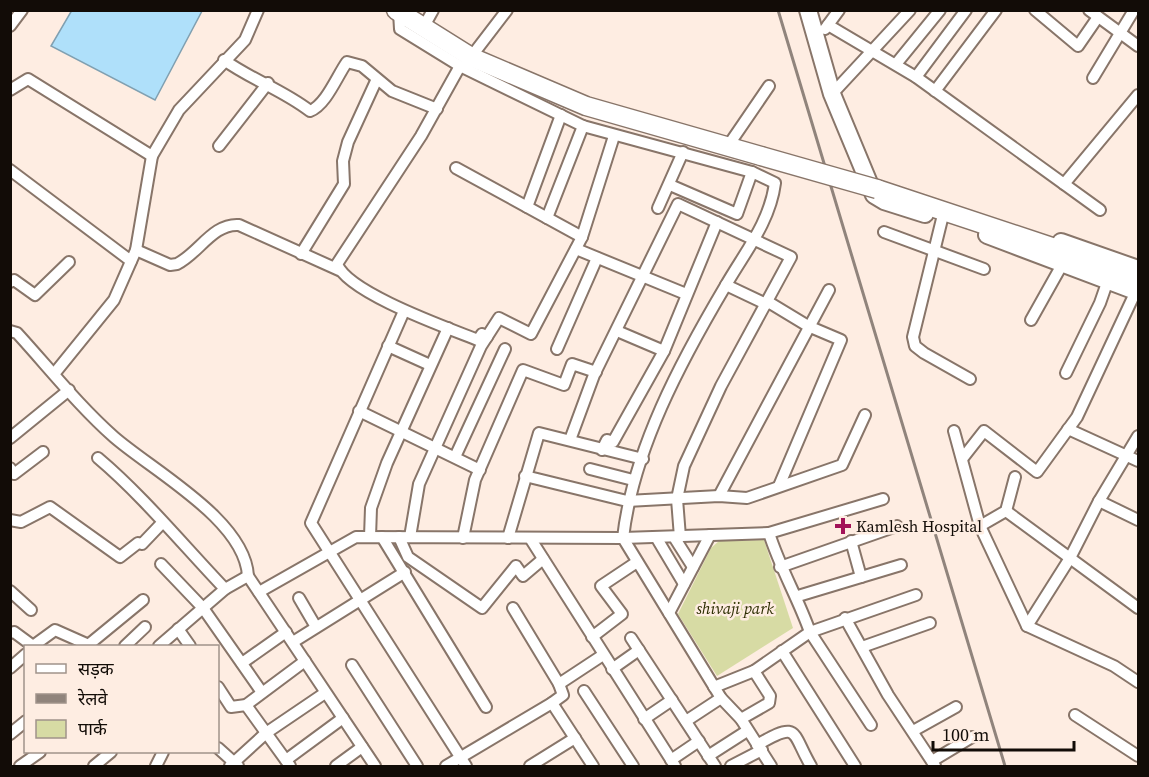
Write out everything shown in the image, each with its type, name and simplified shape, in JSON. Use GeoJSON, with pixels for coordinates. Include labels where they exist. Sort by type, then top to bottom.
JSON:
{"type":"FeatureCollection","features":[{"type":"Feature","properties":{"kind":"main road"},"geometry":{"type":"LineString","coordinates":[[397,11],[466,61],[586,106],[728,146],[756,164],[874,187],[1061,250],[1138,288]]}},
{"type":"Feature","properties":{"kind":"street"},"geometry":{"type":"LineString","coordinates":[[10,26],[22,10]]}},
{"type":"Feature","properties":{"kind":"street"},"geometry":{"type":"LineString","coordinates":[[54,374],[114,300],[136,250],[152,156],[179,110],[245,40],[258,10]]}},
{"type":"Feature","properties":{"kind":"street"},"geometry":{"type":"LineString","coordinates":[[423,28],[433,10]]}},
{"type":"Feature","properties":{"kind":"street"},"geometry":{"type":"LineString","coordinates":[[339,270],[337,264],[466,61],[507,10]]}},
{"type":"Feature","properties":{"kind":"street"},"geometry":{"type":"LineString","coordinates":[[808,10],[832,94],[874,187],[874,195],[884,201],[942,219],[1108,280],[1138,288],[1092,385],[1068,429],[1037,472],[984,431],[962,459]]}},
{"type":"Feature","properties":{"kind":"street"},"geometry":{"type":"LineString","coordinates":[[816,40],[839,10]]}},
{"type":"Feature","properties":{"kind":"street"},"geometry":{"type":"LineString","coordinates":[[832,94],[910,10]]}},
{"type":"Feature","properties":{"kind":"street"},"geometry":{"type":"LineString","coordinates":[[896,64],[940,10]]}},
{"type":"Feature","properties":{"kind":"street"},"geometry":{"type":"LineString","coordinates":[[916,77],[966,10]]}},
{"type":"Feature","properties":{"kind":"street"},"geometry":{"type":"LineString","coordinates":[[935,91],[996,10]]}},
{"type":"Feature","properties":{"kind":"street"},"geometry":{"type":"LineString","coordinates":[[1035,10],[1078,46],[1094,14],[1138,46]]}},
{"type":"Feature","properties":{"kind":"street"},"geometry":{"type":"LineString","coordinates":[[1093,78],[1134,10]]}},
{"type":"Feature","properties":{"kind":"street"},"geometry":{"type":"LineString","coordinates":[[397,11],[400,29],[466,61],[583,126],[614,136],[683,152],[756,164],[776,183],[774,196],[755,240],[726,285],[671,386],[633,480],[627,501],[623,538],[721,698],[741,719],[771,766]]}},
{"type":"Feature","properties":{"kind":"street"},"geometry":{"type":"LineString","coordinates":[[828,25],[874,50],[916,77],[1100,210]]}},
{"type":"Feature","properties":{"kind":"street"},"geometry":{"type":"LineString","coordinates":[[224,60],[247,75],[268,83],[310,111],[318,108],[347,62],[362,66],[376,81],[392,92],[437,109]]}},
{"type":"Feature","properties":{"kind":"street"},"geometry":{"type":"LineString","coordinates":[[10,90],[28,79],[152,156]]}},
{"type":"Feature","properties":{"kind":"street"},"geometry":{"type":"LineString","coordinates":[[301,254],[344,184],[343,161],[348,142],[376,81]]}},
{"type":"Feature","properties":{"kind":"street"},"geometry":{"type":"LineString","coordinates":[[219,146],[268,83]]}},
{"type":"Feature","properties":{"kind":"street"},"geometry":{"type":"LineString","coordinates":[[728,146],[769,86]]}},
{"type":"Feature","properties":{"kind":"street"},"geometry":{"type":"LineString","coordinates":[[1064,184],[1138,95]]}},
{"type":"Feature","properties":{"kind":"street"},"geometry":{"type":"LineString","coordinates":[[527,207],[561,114]]}},
{"type":"Feature","properties":{"kind":"street"},"geometry":{"type":"LineString","coordinates":[[547,218],[583,126]]}},
{"type":"Feature","properties":{"kind":"street"},"geometry":{"type":"LineString","coordinates":[[543,559],[523,576],[516,566],[482,608],[408,557],[405,537],[419,484],[487,337],[499,318],[531,334],[582,237],[614,136]]}},
{"type":"Feature","properties":{"kind":"street"},"geometry":{"type":"LineString","coordinates":[[658,208],[683,152]]}},
{"type":"Feature","properties":{"kind":"street"},"geometry":{"type":"LineString","coordinates":[[670,185],[737,214],[756,164]]}},
{"type":"Feature","properties":{"kind":"street"},"geometry":{"type":"LineString","coordinates":[[456,168],[582,237]]}},
{"type":"Feature","properties":{"kind":"street"},"geometry":{"type":"LineString","coordinates":[[10,170],[131,261]]}},
{"type":"Feature","properties":{"kind":"street"},"geometry":{"type":"LineString","coordinates":[[874,187],[998,220],[1138,269]]}},
{"type":"Feature","properties":{"kind":"street"},"geometry":{"type":"LineString","coordinates":[[570,440],[596,372],[678,204],[791,256],[721,386],[684,466],[677,499],[677,537],[693,567]]}},
{"type":"Feature","properties":{"kind":"street"},"geometry":{"type":"LineString","coordinates":[[942,219],[914,326],[915,346],[970,379]]}},
{"type":"Feature","properties":{"kind":"street"},"geometry":{"type":"LineString","coordinates":[[602,450],[607,441],[613,442],[664,351],[717,222]]}},
{"type":"Feature","properties":{"kind":"street"},"geometry":{"type":"LineString","coordinates":[[136,250],[171,265],[177,264],[229,224],[239,225],[339,270],[347,278],[404,311],[478,340],[482,334],[487,337]]}},
{"type":"Feature","properties":{"kind":"street"},"geometry":{"type":"LineString","coordinates":[[884,232],[984,269]]}},
{"type":"Feature","properties":{"kind":"street"},"geometry":{"type":"LineString","coordinates":[[576,249],[686,294]]}},
{"type":"Feature","properties":{"kind":"street"},"geometry":{"type":"LineString","coordinates":[[557,349],[597,258]]}},
{"type":"Feature","properties":{"kind":"street"},"geometry":{"type":"LineString","coordinates":[[10,282],[14,280],[35,295],[69,262]]}},
{"type":"Feature","properties":{"kind":"street"},"geometry":{"type":"LineString","coordinates":[[1031,320],[1063,262]]}},
{"type":"Feature","properties":{"kind":"street"},"geometry":{"type":"LineString","coordinates":[[1066,373],[1101,303],[1108,280]]}},
{"type":"Feature","properties":{"kind":"street"},"geometry":{"type":"LineString","coordinates":[[726,285],[766,304],[770,303],[808,326],[841,340],[779,486]]}},
{"type":"Feature","properties":{"kind":"street"},"geometry":{"type":"LineString","coordinates":[[719,496],[829,290]]}},
{"type":"Feature","properties":{"kind":"street"},"geometry":{"type":"LineString","coordinates":[[404,311],[358,411],[311,523],[462,762]]}},
{"type":"Feature","properties":{"kind":"street"},"geometry":{"type":"LineString","coordinates":[[370,537],[371,508],[401,431],[448,328]]}},
{"type":"Feature","properties":{"kind":"street"},"geometry":{"type":"LineString","coordinates":[[10,331],[17,333],[113,436],[220,522],[247,562],[248,576],[375,766]]}},
{"type":"Feature","properties":{"kind":"street"},"geometry":{"type":"LineString","coordinates":[[617,331],[664,351]]}},
{"type":"Feature","properties":{"kind":"street"},"geometry":{"type":"LineString","coordinates":[[388,346],[430,365]]}},
{"type":"Feature","properties":{"kind":"street"},"geometry":{"type":"LineString","coordinates":[[455,457],[505,349]]}},
{"type":"Feature","properties":{"kind":"street"},"geometry":{"type":"LineString","coordinates":[[463,538],[475,480],[523,370],[564,385],[572,364],[596,372]]}},
{"type":"Feature","properties":{"kind":"street"},"geometry":{"type":"LineString","coordinates":[[10,438],[69,390]]}},
{"type":"Feature","properties":{"kind":"street"},"geometry":{"type":"LineString","coordinates":[[358,411],[480,470]]}},
{"type":"Feature","properties":{"kind":"street"},"geometry":{"type":"LineString","coordinates":[[525,476],[627,501],[719,496],[747,498],[842,465],[866,415]]}},
{"type":"Feature","properties":{"kind":"street"},"geometry":{"type":"LineString","coordinates":[[1068,429],[1138,461]]}},
{"type":"Feature","properties":{"kind":"street"},"geometry":{"type":"LineString","coordinates":[[954,431],[980,526],[1028,626],[1113,666],[1138,682]]}},
{"type":"Feature","properties":{"kind":"street"},"geometry":{"type":"LineString","coordinates":[[508,538],[538,433],[643,459]]}},
{"type":"Feature","properties":{"kind":"street"},"geometry":{"type":"LineString","coordinates":[[1028,626],[1070,558],[1099,501],[1138,436]]}},
{"type":"Feature","properties":{"kind":"street"},"geometry":{"type":"LineString","coordinates":[[10,468],[14,474],[43,452]]}},
{"type":"Feature","properties":{"kind":"street"},"geometry":{"type":"LineString","coordinates":[[98,458],[124,480],[225,589]]}},
{"type":"Feature","properties":{"kind":"street"},"geometry":{"type":"LineString","coordinates":[[590,469],[633,480]]}},
{"type":"Feature","properties":{"kind":"street"},"geometry":{"type":"LineString","coordinates":[[980,526],[1006,511],[1015,477]]}},
{"type":"Feature","properties":{"kind":"street"},"geometry":{"type":"LineString","coordinates":[[259,592],[356,537],[623,538],[769,533],[883,499]]}},
{"type":"Feature","properties":{"kind":"street"},"geometry":{"type":"LineString","coordinates":[[1099,501],[1138,520]]}},
{"type":"Feature","properties":{"kind":"street"},"geometry":{"type":"LineString","coordinates":[[10,520],[21,522],[50,507],[120,557],[138,543],[141,544],[162,523]]}},
{"type":"Feature","properties":{"kind":"street"},"geometry":{"type":"LineString","coordinates":[[1006,511],[1138,608]]}},
{"type":"Feature","properties":{"kind":"street"},"geometry":{"type":"LineString","coordinates":[[780,567],[897,526]]}},
{"type":"Feature","properties":{"kind":"street"},"geometry":{"type":"LineString","coordinates":[[769,533],[780,567],[798,596],[810,632],[871,725]]}},
{"type":"Feature","properties":{"kind":"street"},"geometry":{"type":"LineString","coordinates":[[669,613],[710,535]]}},
{"type":"Feature","properties":{"kind":"street"},"geometry":{"type":"LineString","coordinates":[[382,537],[486,707]]}},
{"type":"Feature","properties":{"kind":"street"},"geometry":{"type":"LineString","coordinates":[[656,537],[684,584]]}},
{"type":"Feature","properties":{"kind":"street"},"geometry":{"type":"LineString","coordinates":[[530,538],[673,763],[699,741]]}},
{"type":"Feature","properties":{"kind":"street"},"geometry":{"type":"LineString","coordinates":[[851,541],[861,577]]}},
{"type":"Feature","properties":{"kind":"street"},"geometry":{"type":"LineString","coordinates":[[592,637],[622,614],[601,586],[637,562]]}},
{"type":"Feature","properties":{"kind":"street"},"geometry":{"type":"LineString","coordinates":[[161,564],[203,608],[261,691]]}},
{"type":"Feature","properties":{"kind":"street"},"geometry":{"type":"LineString","coordinates":[[798,596],[901,565]]}},
{"type":"Feature","properties":{"kind":"street"},"geometry":{"type":"LineString","coordinates":[[293,642],[405,572]]}},
{"type":"Feature","properties":{"kind":"street"},"geometry":{"type":"LineString","coordinates":[[160,645],[225,589],[248,576]]}},
{"type":"Feature","properties":{"kind":"street"},"geometry":{"type":"LineString","coordinates":[[10,591],[31,610]]}},
{"type":"Feature","properties":{"kind":"street"},"geometry":{"type":"LineString","coordinates":[[714,687],[753,671],[810,632],[844,618],[916,595]]}},
{"type":"Feature","properties":{"kind":"street"},"geometry":{"type":"LineString","coordinates":[[298,598],[316,627]]}},
{"type":"Feature","properties":{"kind":"street"},"geometry":{"type":"LineString","coordinates":[[90,645],[143,600]]}},
{"type":"Feature","properties":{"kind":"street"},"geometry":{"type":"LineString","coordinates":[[446,766],[462,762],[563,695],[559,684],[513,608]]}},
{"type":"Feature","properties":{"kind":"street"},"geometry":{"type":"LineString","coordinates":[[844,618],[888,695],[913,730],[933,764],[972,737]]}},
{"type":"Feature","properties":{"kind":"street"},"geometry":{"type":"LineString","coordinates":[[862,647],[930,623]]}},
{"type":"Feature","properties":{"kind":"street"},"geometry":{"type":"LineString","coordinates":[[126,645],[145,627]]}},
{"type":"Feature","properties":{"kind":"street"},"geometry":{"type":"LineString","coordinates":[[178,629],[189,645]]}},
{"type":"Feature","properties":{"kind":"street"},"geometry":{"type":"LineString","coordinates":[[34,645],[54,630],[87,645]]}},
{"type":"Feature","properties":{"kind":"street"},"geometry":{"type":"LineString","coordinates":[[10,633],[14,632],[32,645]]}},
{"type":"Feature","properties":{"kind":"street"},"geometry":{"type":"LineString","coordinates":[[242,663],[286,632]]}},
{"type":"Feature","properties":{"kind":"street"},"geometry":{"type":"LineString","coordinates":[[631,638],[716,766]]}},
{"type":"Feature","properties":{"kind":"street"},"geometry":{"type":"LineString","coordinates":[[612,669],[639,650]]}},
{"type":"Feature","properties":{"kind":"street"},"geometry":{"type":"LineString","coordinates":[[782,651],[855,766]]}},
{"type":"Feature","properties":{"kind":"street"},"geometry":{"type":"LineString","coordinates":[[559,684],[603,655]]}},
{"type":"Feature","properties":{"kind":"street"},"geometry":{"type":"LineString","coordinates":[[10,668],[24,656]]}},
{"type":"Feature","properties":{"kind":"street"},"geometry":{"type":"LineString","coordinates":[[219,689],[231,707],[246,705],[261,691],[305,662]]}},
{"type":"Feature","properties":{"kind":"street"},"geometry":{"type":"LineString","coordinates":[[352,665],[417,766]]}},
{"type":"Feature","properties":{"kind":"street"},"geometry":{"type":"LineString","coordinates":[[741,719],[769,703],[770,696],[753,671]]}},
{"type":"Feature","properties":{"kind":"street"},"geometry":{"type":"LineString","coordinates":[[584,691],[633,766]]}},
{"type":"Feature","properties":{"kind":"street"},"geometry":{"type":"LineString","coordinates":[[219,749],[234,765],[266,733],[325,693]]}},
{"type":"Feature","properties":{"kind":"street"},"geometry":{"type":"LineString","coordinates":[[686,722],[721,698]]}},
{"type":"Feature","properties":{"kind":"street"},"geometry":{"type":"LineString","coordinates":[[644,719],[672,700]]}},
{"type":"Feature","properties":{"kind":"street"},"geometry":{"type":"LineString","coordinates":[[552,703],[593,766]]}},
{"type":"Feature","properties":{"kind":"street"},"geometry":{"type":"LineString","coordinates":[[246,705],[288,763],[343,718]]}},
{"type":"Feature","properties":{"kind":"street"},"geometry":{"type":"LineString","coordinates":[[913,730],[956,707]]}},
{"type":"Feature","properties":{"kind":"street"},"geometry":{"type":"LineString","coordinates":[[1075,715],[1138,756]]}},
{"type":"Feature","properties":{"kind":"street"},"geometry":{"type":"LineString","coordinates":[[10,734],[24,723]]}},
{"type":"Feature","properties":{"kind":"street"},"geometry":{"type":"LineString","coordinates":[[708,756],[747,731]]}},
{"type":"Feature","properties":{"kind":"street"},"geometry":{"type":"LineString","coordinates":[[731,766],[782,731],[789,731],[796,735],[809,766]]}},
{"type":"Feature","properties":{"kind":"street"},"geometry":{"type":"LineString","coordinates":[[530,766],[575,738]]}},
{"type":"Feature","properties":{"kind":"street"},"geometry":{"type":"LineString","coordinates":[[336,766],[363,747]]}},
{"type":"Feature","properties":{"kind":"street"},"geometry":{"type":"LineString","coordinates":[[20,766],[38,753]]}},
{"type":"Feature","properties":{"kind":"street"},"geometry":{"type":"LineString","coordinates":[[94,766],[110,753]]}},
{"type":"Feature","properties":{"kind":"green space","name":"shivaji park"},"geometry":{"type":"Polygon","coordinates":[[[764,540],[793,628],[717,676],[678,614],[711,548],[719,541],[764,540]]]}},
{"type":"Feature","properties":{"kind":"water"},"geometry":{"type":"Polygon","coordinates":[[[72,10],[202,11],[155,100],[51,46],[72,10]]]}},
{"type":"Feature","properties":{"kind":"railway"},"geometry":{"type":"LineString","coordinates":[[778,10],[1005,766]]}},
{"type":"Feature","properties":{"kind":"place","name":"Kamlesh Hospital"},"geometry":{"type":"Point","coordinates":[843,526]}}]}
